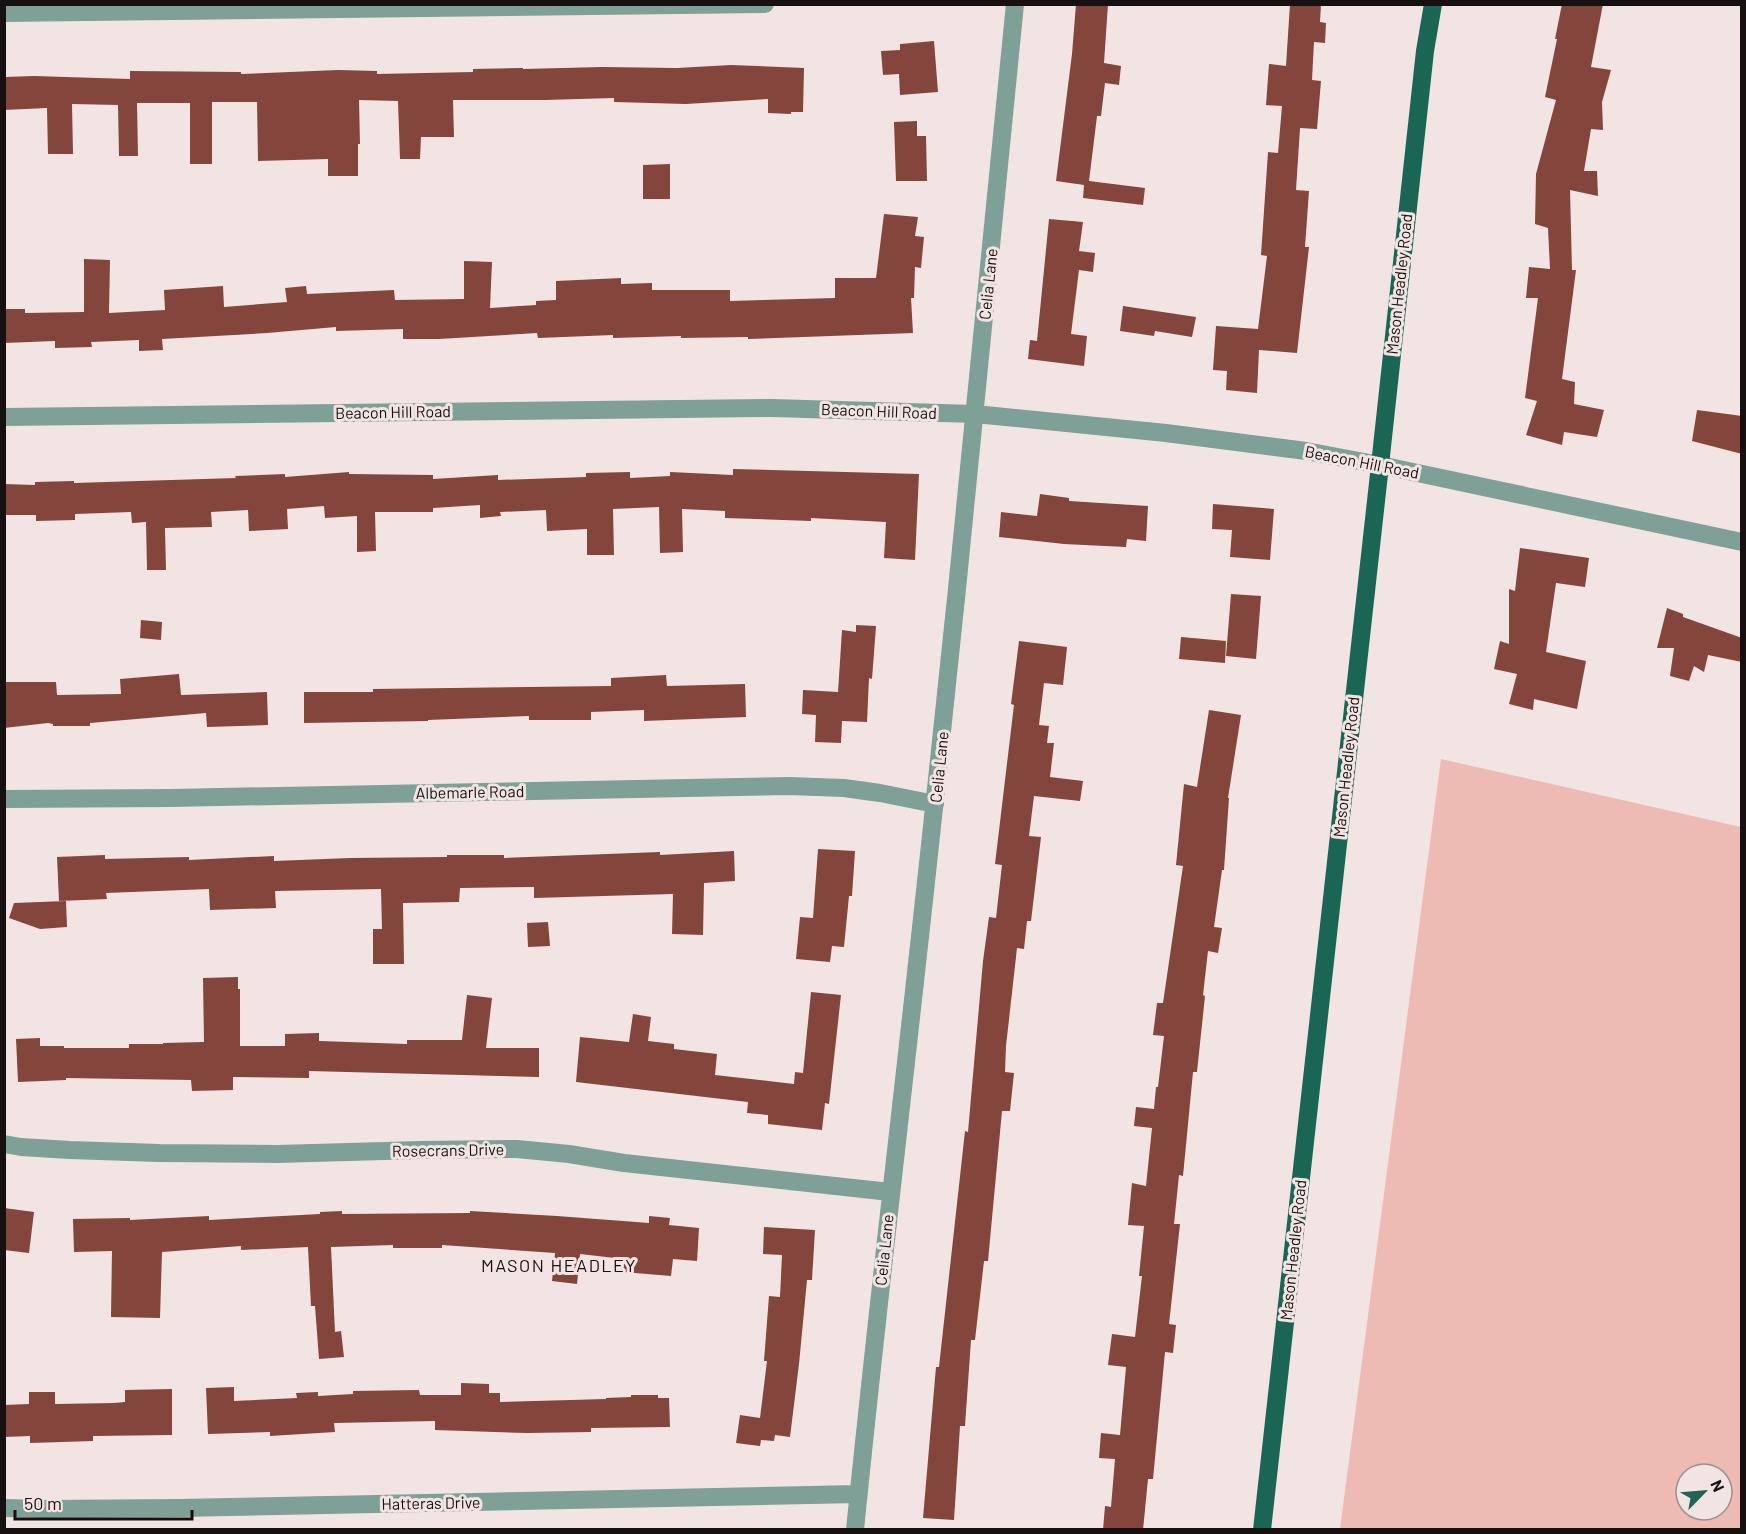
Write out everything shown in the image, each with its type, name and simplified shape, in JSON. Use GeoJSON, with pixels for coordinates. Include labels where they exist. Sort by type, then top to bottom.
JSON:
{"type":"FeatureCollection","features":[{"type":"Feature","properties":{"kind":"main road","name":"Mason Headley Road"},"geometry":{"type":"LineString","coordinates":[[1262,1530],[1421,86],[1433,4]]}},
{"type":"Feature","properties":{"kind":"street"},"geometry":{"type":"LineString","coordinates":[[4,13],[765,4]]}},
{"type":"Feature","properties":{"kind":"street","name":"Celia Lane"},"geometry":{"type":"LineString","coordinates":[[855,1530],[890,1192],[935,804],[1015,4]]}},
{"type":"Feature","properties":{"kind":"street","name":"Beacon Hill Road"},"geometry":{"type":"LineString","coordinates":[[4,417],[772,408],[975,414],[1166,433],[1306,451],[1742,542]]}},
{"type":"Feature","properties":{"kind":"street","name":"Albemarle Road"},"geometry":{"type":"LineString","coordinates":[[4,799],[183,798],[789,786],[844,788],[935,804]]}},
{"type":"Feature","properties":{"kind":"street","name":"Rosecrans Drive"},"geometry":{"type":"LineString","coordinates":[[4,1144],[70,1150],[182,1154],[518,1149],[890,1192]]}},
{"type":"Feature","properties":{"kind":"street","name":"Hatteras Drive"},"geometry":{"type":"LineString","coordinates":[[4,1508],[192,1508],[858,1494]]}},
{"type":"Feature","properties":{"kind":"shaded area"},"geometry":{"type":"Polygon","coordinates":[[[1441,759],[1741,827],[1741,1529],[1340,1529],[1441,759]]]}},
{"type":"Feature","properties":{"kind":"building"},"geometry":{"type":"Polygon","coordinates":[[[1076,4],[1108,4],[1104,63],[1121,66],[1119,85],[1105,83],[1101,116],[1097,116],[1089,181],[1145,188],[1143,205],[1083,198],[1084,185],[1056,181],[1076,4]]]}},
{"type":"Feature","properties":{"kind":"building"},"geometry":{"type":"Polygon","coordinates":[[[1290,4],[1321,4],[1320,22],[1326,23],[1325,43],[1314,42],[1312,80],[1321,81],[1317,129],[1300,128],[1296,190],[1309,191],[1305,247],[1309,247],[1297,353],[1259,350],[1257,393],[1226,390],[1227,371],[1213,370],[1216,326],[1258,329],[1267,256],[1261,255],[1268,152],[1278,153],[1282,106],[1266,105],[1269,64],[1286,66],[1290,4]]]}},
{"type":"Feature","properties":{"kind":"building"},"geometry":{"type":"Polygon","coordinates":[[[1562,4],[1603,4],[1591,67],[1611,70],[1602,102],[1603,130],[1591,129],[1584,171],[1597,171],[1598,196],[1570,190],[1572,270],[1576,270],[1562,379],[1575,382],[1574,404],[1604,410],[1597,437],[1564,432],[1562,445],[1526,435],[1537,401],[1525,398],[1538,298],[1526,298],[1529,267],[1550,269],[1548,228],[1535,224],[1536,174],[1556,100],[1545,97],[1562,4]]]}},
{"type":"Feature","properties":{"kind":"building"},"geometry":{"type":"Polygon","coordinates":[[[934,41],[938,92],[900,95],[899,74],[883,75],[881,51],[900,50],[900,44],[934,41]]]}},
{"type":"Feature","properties":{"kind":"building"},"geometry":{"type":"Polygon","coordinates":[[[731,65],[804,68],[803,112],[768,113],[768,99],[686,104],[614,102],[614,98],[453,100],[454,137],[421,137],[420,159],[400,159],[398,101],[359,100],[358,176],[328,176],[328,159],[258,161],[257,102],[212,102],[212,164],[190,164],[190,103],[137,103],[138,156],[119,156],[118,105],[72,104],[73,154],[48,154],[47,108],[4,110],[4,77],[130,79],[130,71],[241,72],[241,74],[338,70],[377,71],[377,74],[473,72],[473,69],[677,68],[731,65]]]}},
{"type":"Feature","properties":{"kind":"building"},"geometry":{"type":"Polygon","coordinates":[[[917,121],[917,136],[926,136],[927,181],[896,181],[894,122],[917,121]]]}},
{"type":"Feature","properties":{"kind":"building"},"geometry":{"type":"Polygon","coordinates":[[[670,164],[670,199],[643,199],[643,165],[670,164]]]}},
{"type":"Feature","properties":{"kind":"building"},"geometry":{"type":"Polygon","coordinates":[[[884,214],[918,217],[915,236],[924,237],[921,268],[915,267],[914,298],[911,298],[913,333],[748,339],[748,337],[681,338],[681,336],[613,338],[613,335],[538,338],[537,333],[403,339],[403,329],[336,331],[336,327],[162,339],[163,350],[139,351],[139,340],[91,342],[92,347],[55,348],[55,341],[4,343],[4,309],[25,309],[25,313],[84,312],[84,259],[110,260],[109,313],[165,310],[164,290],[223,286],[224,307],[287,302],[285,288],[306,286],[307,294],[394,290],[395,300],[464,299],[464,261],[492,262],[490,308],[536,305],[536,301],[556,300],[556,281],[621,278],[621,284],[652,283],[652,290],[730,290],[730,301],[835,298],[835,278],[876,278],[884,214]]]}},
{"type":"Feature","properties":{"kind":"building"},"geometry":{"type":"Polygon","coordinates":[[[1049,219],[1083,222],[1079,251],[1095,253],[1093,272],[1079,270],[1071,334],[1087,336],[1084,366],[1028,359],[1030,340],[1037,341],[1049,219]]]}},
{"type":"Feature","properties":{"kind":"building"},"geometry":{"type":"Polygon","coordinates":[[[1123,306],[1196,317],[1192,337],[1155,331],[1154,336],[1120,331],[1123,306]]]}},
{"type":"Feature","properties":{"kind":"building"},"geometry":{"type":"Polygon","coordinates":[[[1697,410],[1742,416],[1742,454],[1692,441],[1697,410]]]}},
{"type":"Feature","properties":{"kind":"building"},"geometry":{"type":"Polygon","coordinates":[[[733,469],[919,474],[915,560],[884,558],[886,522],[811,518],[811,521],[725,518],[725,511],[682,509],[683,552],[660,553],[659,507],[613,509],[614,555],[587,555],[587,529],[547,531],[546,510],[500,512],[501,516],[480,518],[480,505],[433,508],[433,512],[375,512],[376,551],[357,552],[357,516],[325,518],[324,506],[287,509],[288,529],[249,531],[248,510],[211,512],[212,527],[165,528],[166,570],[147,570],[146,522],[132,523],[131,512],[75,514],[75,520],[36,521],[36,515],[4,515],[4,484],[35,485],[35,482],[236,478],[235,476],[285,474],[285,477],[349,472],[349,474],[433,475],[433,479],[498,475],[498,480],[586,477],[586,473],[630,472],[630,478],[670,476],[670,472],[733,475],[733,469]]]}},
{"type":"Feature","properties":{"kind":"building"},"geometry":{"type":"Polygon","coordinates":[[[1040,494],[1069,498],[1069,501],[1148,506],[1146,541],[1127,539],[1126,547],[1064,544],[999,537],[1001,512],[1037,516],[1040,494]]]}},
{"type":"Feature","properties":{"kind":"building"},"geometry":{"type":"Polygon","coordinates":[[[1213,504],[1274,509],[1270,560],[1230,557],[1232,530],[1212,529],[1213,504]]]}},
{"type":"Feature","properties":{"kind":"building"},"geometry":{"type":"Polygon","coordinates":[[[1520,548],[1589,558],[1585,587],[1556,583],[1546,652],[1586,661],[1577,709],[1534,699],[1533,710],[1509,704],[1517,674],[1494,669],[1500,641],[1509,644],[1509,589],[1515,591],[1520,548]]]}},
{"type":"Feature","properties":{"kind":"building"},"geometry":{"type":"Polygon","coordinates":[[[1231,594],[1261,596],[1256,659],[1226,656],[1231,594]]]}},
{"type":"Feature","properties":{"kind":"building"},"geometry":{"type":"Polygon","coordinates":[[[1667,608],[1683,614],[1683,617],[1742,638],[1742,662],[1708,655],[1704,672],[1694,666],[1689,681],[1670,676],[1674,648],[1657,648],[1667,608]]]}},
{"type":"Feature","properties":{"kind":"building"},"geometry":{"type":"Polygon","coordinates":[[[141,620],[162,622],[161,640],[140,638],[141,620]]]}},
{"type":"Feature","properties":{"kind":"building"},"geometry":{"type":"Polygon","coordinates":[[[856,625],[876,626],[872,679],[869,678],[867,722],[842,721],[841,743],[815,742],[816,715],[802,714],[803,690],[838,692],[842,630],[856,632],[856,625]]]}},
{"type":"Feature","properties":{"kind":"building"},"geometry":{"type":"Polygon","coordinates":[[[1181,637],[1226,641],[1225,663],[1179,659],[1181,637]]]}},
{"type":"Feature","properties":{"kind":"building"},"geometry":{"type":"Polygon","coordinates":[[[1019,641],[1067,647],[1063,685],[1044,683],[1039,725],[1049,726],[1047,743],[1054,743],[1050,777],[1083,781],[1080,801],[1034,796],[1029,836],[1041,837],[1031,921],[1027,921],[1024,949],[1017,948],[1006,1046],[1005,1072],[1014,1073],[1010,1111],[1002,1111],[988,1261],[984,1261],[975,1340],[971,1340],[965,1426],[960,1426],[954,1520],[923,1518],[936,1367],[939,1367],[965,1131],[968,1132],[983,961],[989,917],[996,918],[1002,865],[995,864],[1014,705],[1011,704],[1019,641]]]}},
{"type":"Feature","properties":{"kind":"building"},"geometry":{"type":"Polygon","coordinates":[[[179,674],[181,695],[267,692],[268,725],[207,727],[206,713],[90,723],[90,726],[53,726],[48,723],[4,728],[4,682],[56,682],[57,695],[121,694],[120,679],[179,674]]]}},
{"type":"Feature","properties":{"kind":"building"},"geometry":{"type":"Polygon","coordinates":[[[666,675],[667,686],[745,684],[746,717],[644,721],[644,710],[591,712],[591,720],[529,720],[529,716],[428,721],[304,723],[304,692],[611,686],[611,678],[666,675]]]}},
{"type":"Feature","properties":{"kind":"building"},"geometry":{"type":"Polygon","coordinates":[[[1209,710],[1241,715],[1228,798],[1224,870],[1222,870],[1214,927],[1222,928],[1218,953],[1208,951],[1197,1072],[1193,1072],[1183,1176],[1179,1175],[1174,1224],[1180,1224],[1169,1324],[1176,1325],[1173,1353],[1165,1352],[1153,1479],[1148,1479],[1143,1530],[1103,1530],[1105,1506],[1111,1507],[1115,1459],[1099,1458],[1101,1433],[1120,1435],[1126,1367],[1108,1365],[1112,1334],[1135,1337],[1142,1276],[1139,1276],[1144,1226],[1128,1225],[1132,1183],[1146,1186],[1152,1128],[1134,1126],[1136,1107],[1154,1109],[1164,1036],[1153,1035],[1157,1003],[1163,1003],[1183,866],[1176,865],[1184,784],[1197,787],[1209,710]]]}},
{"type":"Feature","properties":{"kind":"building"},"geometry":{"type":"Polygon","coordinates":[[[818,849],[855,851],[852,896],[849,896],[844,947],[832,946],[830,962],[796,959],[800,917],[813,918],[818,849]]]}},
{"type":"Feature","properties":{"kind":"building"},"geometry":{"type":"Polygon","coordinates":[[[734,851],[735,881],[704,883],[703,935],[672,934],[673,894],[534,898],[534,887],[460,888],[459,902],[403,903],[404,964],[373,964],[373,929],[382,929],[381,889],[275,891],[276,908],[210,910],[209,889],[106,893],[107,899],[59,901],[57,857],[105,855],[105,859],[189,857],[189,860],[274,856],[274,861],[447,857],[447,855],[504,855],[504,858],[660,852],[660,855],[734,851]]]}},
{"type":"Feature","properties":{"kind":"building"},"geometry":{"type":"Polygon","coordinates":[[[66,901],[67,927],[40,929],[9,918],[14,903],[66,901]]]}},
{"type":"Feature","properties":{"kind":"building"},"geometry":{"type":"Polygon","coordinates":[[[548,922],[550,946],[528,947],[527,923],[548,922]]]}},
{"type":"Feature","properties":{"kind":"building"},"geometry":{"type":"Polygon","coordinates":[[[238,977],[240,1046],[285,1046],[285,1034],[319,1033],[319,1041],[407,1044],[407,1040],[462,1040],[467,995],[492,998],[486,1048],[539,1048],[539,1077],[309,1071],[309,1078],[233,1077],[233,1090],[192,1091],[191,1080],[66,1078],[66,1080],[18,1082],[16,1039],[40,1038],[40,1046],[64,1046],[64,1048],[129,1048],[129,1044],[204,1042],[203,978],[238,977]]]}},
{"type":"Feature","properties":{"kind":"building"},"geometry":{"type":"Polygon","coordinates":[[[811,992],[841,995],[829,1104],[825,1103],[822,1130],[768,1124],[768,1115],[747,1113],[748,1102],[576,1082],[580,1037],[629,1042],[633,1014],[651,1017],[648,1041],[674,1044],[674,1049],[717,1054],[715,1075],[794,1084],[795,1072],[803,1073],[811,992]]]}},
{"type":"Feature","properties":{"kind":"building"},"geometry":{"type":"Polygon","coordinates":[[[4,1208],[34,1212],[29,1253],[4,1250],[4,1208]]]}},
{"type":"Feature","properties":{"kind":"building"},"geometry":{"type":"Polygon","coordinates":[[[342,1211],[342,1214],[470,1213],[470,1211],[649,1223],[649,1216],[670,1218],[669,1225],[699,1228],[697,1261],[673,1259],[671,1276],[623,1272],[624,1259],[580,1254],[577,1284],[552,1281],[555,1253],[442,1245],[442,1248],[393,1248],[393,1245],[331,1247],[335,1332],[341,1331],[344,1357],[319,1359],[315,1306],[311,1306],[308,1247],[241,1250],[241,1246],[162,1252],[160,1318],[111,1317],[112,1251],[74,1252],[73,1219],[130,1218],[130,1220],[209,1216],[209,1220],[342,1211]]]}},
{"type":"Feature","properties":{"kind":"building"},"geometry":{"type":"Polygon","coordinates":[[[764,1227],[815,1230],[812,1280],[807,1280],[790,1437],[775,1435],[774,1441],[761,1440],[760,1446],[736,1443],[740,1415],[760,1418],[767,1361],[764,1361],[769,1296],[780,1297],[782,1255],[763,1254],[764,1227]]]}},
{"type":"Feature","properties":{"kind":"building"},"geometry":{"type":"Polygon","coordinates":[[[461,1383],[489,1384],[489,1393],[500,1393],[500,1402],[658,1395],[658,1398],[669,1398],[670,1427],[591,1428],[591,1432],[527,1433],[435,1430],[435,1421],[334,1423],[335,1432],[270,1436],[270,1432],[208,1434],[206,1388],[234,1387],[234,1401],[297,1398],[296,1393],[318,1392],[318,1396],[353,1394],[353,1391],[419,1390],[420,1395],[461,1395],[461,1383]]]}},
{"type":"Feature","properties":{"kind":"building"},"geometry":{"type":"Polygon","coordinates":[[[172,1389],[172,1435],[93,1436],[93,1441],[30,1443],[30,1436],[4,1437],[4,1405],[29,1404],[29,1392],[55,1392],[55,1404],[114,1403],[125,1402],[125,1390],[172,1389]]]}},
{"type":"Feature","properties":{"kind":"district","name":"MASON HEADLEY"},"geometry":{"type":"Point","coordinates":[559,1266]}}]}
